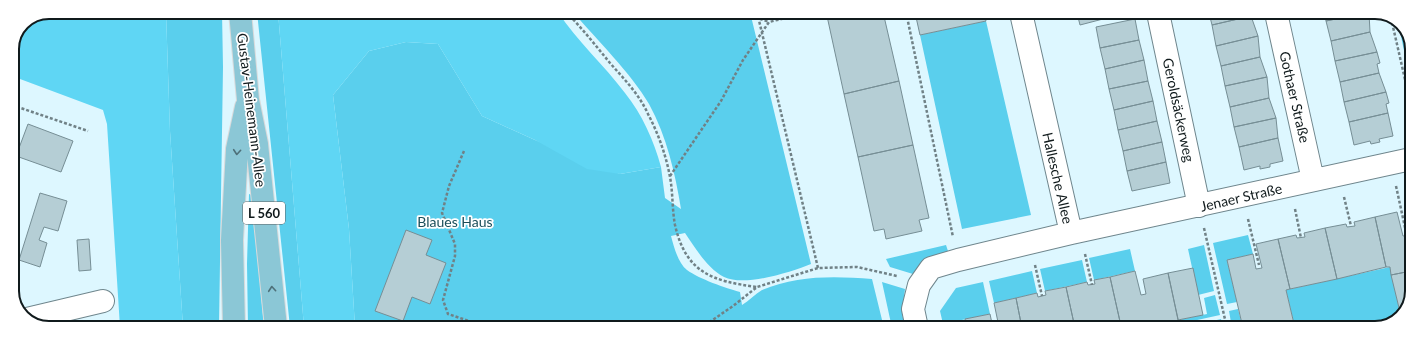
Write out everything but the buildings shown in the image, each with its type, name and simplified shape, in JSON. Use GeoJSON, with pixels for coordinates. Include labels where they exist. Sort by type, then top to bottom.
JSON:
{"type":"FeatureCollection","features":[{"type":"Feature","properties":{"kind":"main road","name":"Gustav-Heinemann-Allee"},"geometry":{"type":"LineString","coordinates":[[241,19],[248,100],[257,144],[275,321]]}},
{"type":"Feature","properties":{"kind":"main road","name":"L 560"},"geometry":{"type":"LineString","coordinates":[[234,321],[232,240],[237,149],[248,100]]}},
{"type":"Feature","properties":{"kind":"street","name":"Hallesche Allee"},"geometry":{"type":"LineString","coordinates":[[916,321],[913,309],[919,284],[931,268],[958,260],[1075,233],[1023,19]]}},
{"type":"Feature","properties":{"kind":"street","name":"Geroldsäckerweg"},"geometry":{"type":"LineString","coordinates":[[1159,19],[1199,206]]}},
{"type":"Feature","properties":{"kind":"street","name":"Gothaer Straße"},"geometry":{"type":"LineString","coordinates":[[1277,19],[1313,180]]}},
{"type":"Feature","properties":{"kind":"street","name":"Jenaer Straße"},"geometry":{"type":"LineString","coordinates":[[1075,233],[1405,161]]}},
{"type":"Feature","properties":{"kind":"street"},"geometry":{"type":"LineString","coordinates":[[34,317],[103,301]]}},
{"type":"Feature","properties":{"kind":"path"},"geometry":{"type":"LineString","coordinates":[[572,19],[634,90],[648,113],[660,142],[670,176],[675,224],[681,244],[690,260],[707,275],[729,284],[757,287]]}},
{"type":"Feature","properties":{"kind":"path"},"geometry":{"type":"LineString","coordinates":[[759,19],[818,268]]}},
{"type":"Feature","properties":{"kind":"path"},"geometry":{"type":"LineString","coordinates":[[762,19],[769,22],[781,19]]}},
{"type":"Feature","properties":{"kind":"path"},"geometry":{"type":"LineString","coordinates":[[907,19],[958,260]]}},
{"type":"Feature","properties":{"kind":"path"},"geometry":{"type":"LineString","coordinates":[[670,176],[721,101],[743,60],[769,22]]}},
{"type":"Feature","properties":{"kind":"path"},"geometry":{"type":"LineString","coordinates":[[1392,24],[1405,79]]}},
{"type":"Feature","properties":{"kind":"path"},"geometry":{"type":"LineString","coordinates":[[19,107],[88,132]]}},
{"type":"Feature","properties":{"kind":"path"},"geometry":{"type":"LineString","coordinates":[[464,151],[449,186],[442,213],[455,244],[455,256],[443,300],[448,314],[468,321]]}},
{"type":"Feature","properties":{"kind":"path"},"geometry":{"type":"LineString","coordinates":[[1391,164],[1405,227]]}},
{"type":"Feature","properties":{"kind":"path"},"geometry":{"type":"LineString","coordinates":[[1339,175],[1351,226]]}},
{"type":"Feature","properties":{"kind":"path"},"geometry":{"type":"LineString","coordinates":[[1289,186],[1301,238]]}},
{"type":"Feature","properties":{"kind":"path"},"geometry":{"type":"LineString","coordinates":[[1243,196],[1259,265]]}},
{"type":"Feature","properties":{"kind":"path"},"geometry":{"type":"LineString","coordinates":[[1199,206],[1225,321]]}},
{"type":"Feature","properties":{"kind":"path"},"geometry":{"type":"LineString","coordinates":[[1075,233],[1092,285]]}},
{"type":"Feature","properties":{"kind":"path"},"geometry":{"type":"LineString","coordinates":[[1030,243],[1042,296]]}},
{"type":"Feature","properties":{"kind":"path"},"geometry":{"type":"LineString","coordinates":[[711,321],[757,287],[818,268],[863,268],[890,273],[919,284]]}},
{"type":"Feature","properties":{"kind":"green space"},"geometry":{"type":"Polygon","coordinates":[[[166,19],[222,19],[223,67],[219,321],[183,321],[170,131],[166,19]]]}},
{"type":"Feature","properties":{"kind":"green space"},"geometry":{"type":"Polygon","coordinates":[[[258,19],[279,19],[304,321],[289,321],[258,19]]]}},
{"type":"Feature","properties":{"kind":"green space","name":"Blaues Haus"},"geometry":{"type":"Polygon","coordinates":[[[579,19],[752,19],[811,264],[792,271],[768,277],[733,280],[724,277],[712,269],[702,258],[685,233],[671,236],[677,254],[684,267],[698,277],[740,292],[742,305],[762,290],[775,285],[802,279],[844,277],[872,279],[882,321],[355,321],[349,229],[333,95],[369,51],[406,42],[438,44],[482,116],[535,140],[620,174],[661,167],[665,198],[681,209],[670,155],[661,129],[642,92],[579,19]]]}},
{"type":"Feature","properties":{"kind":"green space"},"geometry":{"type":"Polygon","coordinates":[[[986,21],[1031,215],[962,229],[920,35],[986,21]]]}},
{"type":"Feature","properties":{"kind":"green space"},"geometry":{"type":"Polygon","coordinates":[[[1400,33],[1404,41],[1405,56],[1400,33]]]}},
{"type":"Feature","properties":{"kind":"green space"},"geometry":{"type":"Polygon","coordinates":[[[249,194],[252,195],[263,321],[248,321],[247,264],[249,194]]]}},
{"type":"Feature","properties":{"kind":"green space"},"geometry":{"type":"Polygon","coordinates":[[[1248,235],[1253,254],[1227,260],[1237,302],[1227,304],[1213,243],[1248,235]]]}},
{"type":"Feature","properties":{"kind":"green space"},"geometry":{"type":"Polygon","coordinates":[[[946,245],[948,251],[929,260],[913,274],[890,267],[886,259],[946,245]]]}},
{"type":"Feature","properties":{"kind":"green space"},"geometry":{"type":"Polygon","coordinates":[[[1204,245],[1214,291],[1198,295],[1188,249],[1204,245]]]}},
{"type":"Feature","properties":{"kind":"green space"},"geometry":{"type":"Polygon","coordinates":[[[1130,249],[1135,271],[1094,280],[1089,258],[1130,249]]]}},
{"type":"Feature","properties":{"kind":"green space"},"geometry":{"type":"Polygon","coordinates":[[[1082,260],[1087,282],[1045,291],[1040,269],[1082,260]]]}},
{"type":"Feature","properties":{"kind":"green space"},"geometry":{"type":"Polygon","coordinates":[[[1390,267],[1399,309],[1392,316],[1375,321],[1293,321],[1286,290],[1390,267]]]}},
{"type":"Feature","properties":{"kind":"green space"},"geometry":{"type":"Polygon","coordinates":[[[1032,271],[1037,293],[994,303],[989,281],[1032,271]]]}},
{"type":"Feature","properties":{"kind":"green space"},"geometry":{"type":"Polygon","coordinates":[[[882,282],[905,289],[902,313],[904,321],[890,321],[882,282]]]}},
{"type":"Feature","properties":{"kind":"green space"},"geometry":{"type":"Polygon","coordinates":[[[983,282],[990,314],[957,321],[942,321],[940,311],[956,288],[983,282]]]}},
{"type":"Feature","properties":{"kind":"green space"},"geometry":{"type":"Polygon","coordinates":[[[1215,295],[1220,315],[1193,321],[1178,321],[1207,314],[1204,298],[1215,295]]]}},
{"type":"Feature","properties":{"kind":"green space"},"geometry":{"type":"Polygon","coordinates":[[[1238,309],[1241,321],[1231,321],[1229,311],[1238,309]]]}},
{"type":"Feature","properties":{"kind":"shaded area"},"geometry":{"type":"Polygon","coordinates":[[[49,19],[166,19],[170,131],[183,321],[120,321],[107,124],[103,110],[19,79],[19,49],[21,38],[24,32],[32,24],[49,19]]]}},
{"type":"Feature","properties":{"kind":"shaded area"},"geometry":{"type":"Polygon","coordinates":[[[279,19],[562,19],[617,83],[637,110],[655,147],[661,167],[620,174],[587,169],[535,140],[482,116],[438,44],[406,42],[369,51],[333,95],[349,229],[355,321],[304,321],[279,19]]]}}]}
